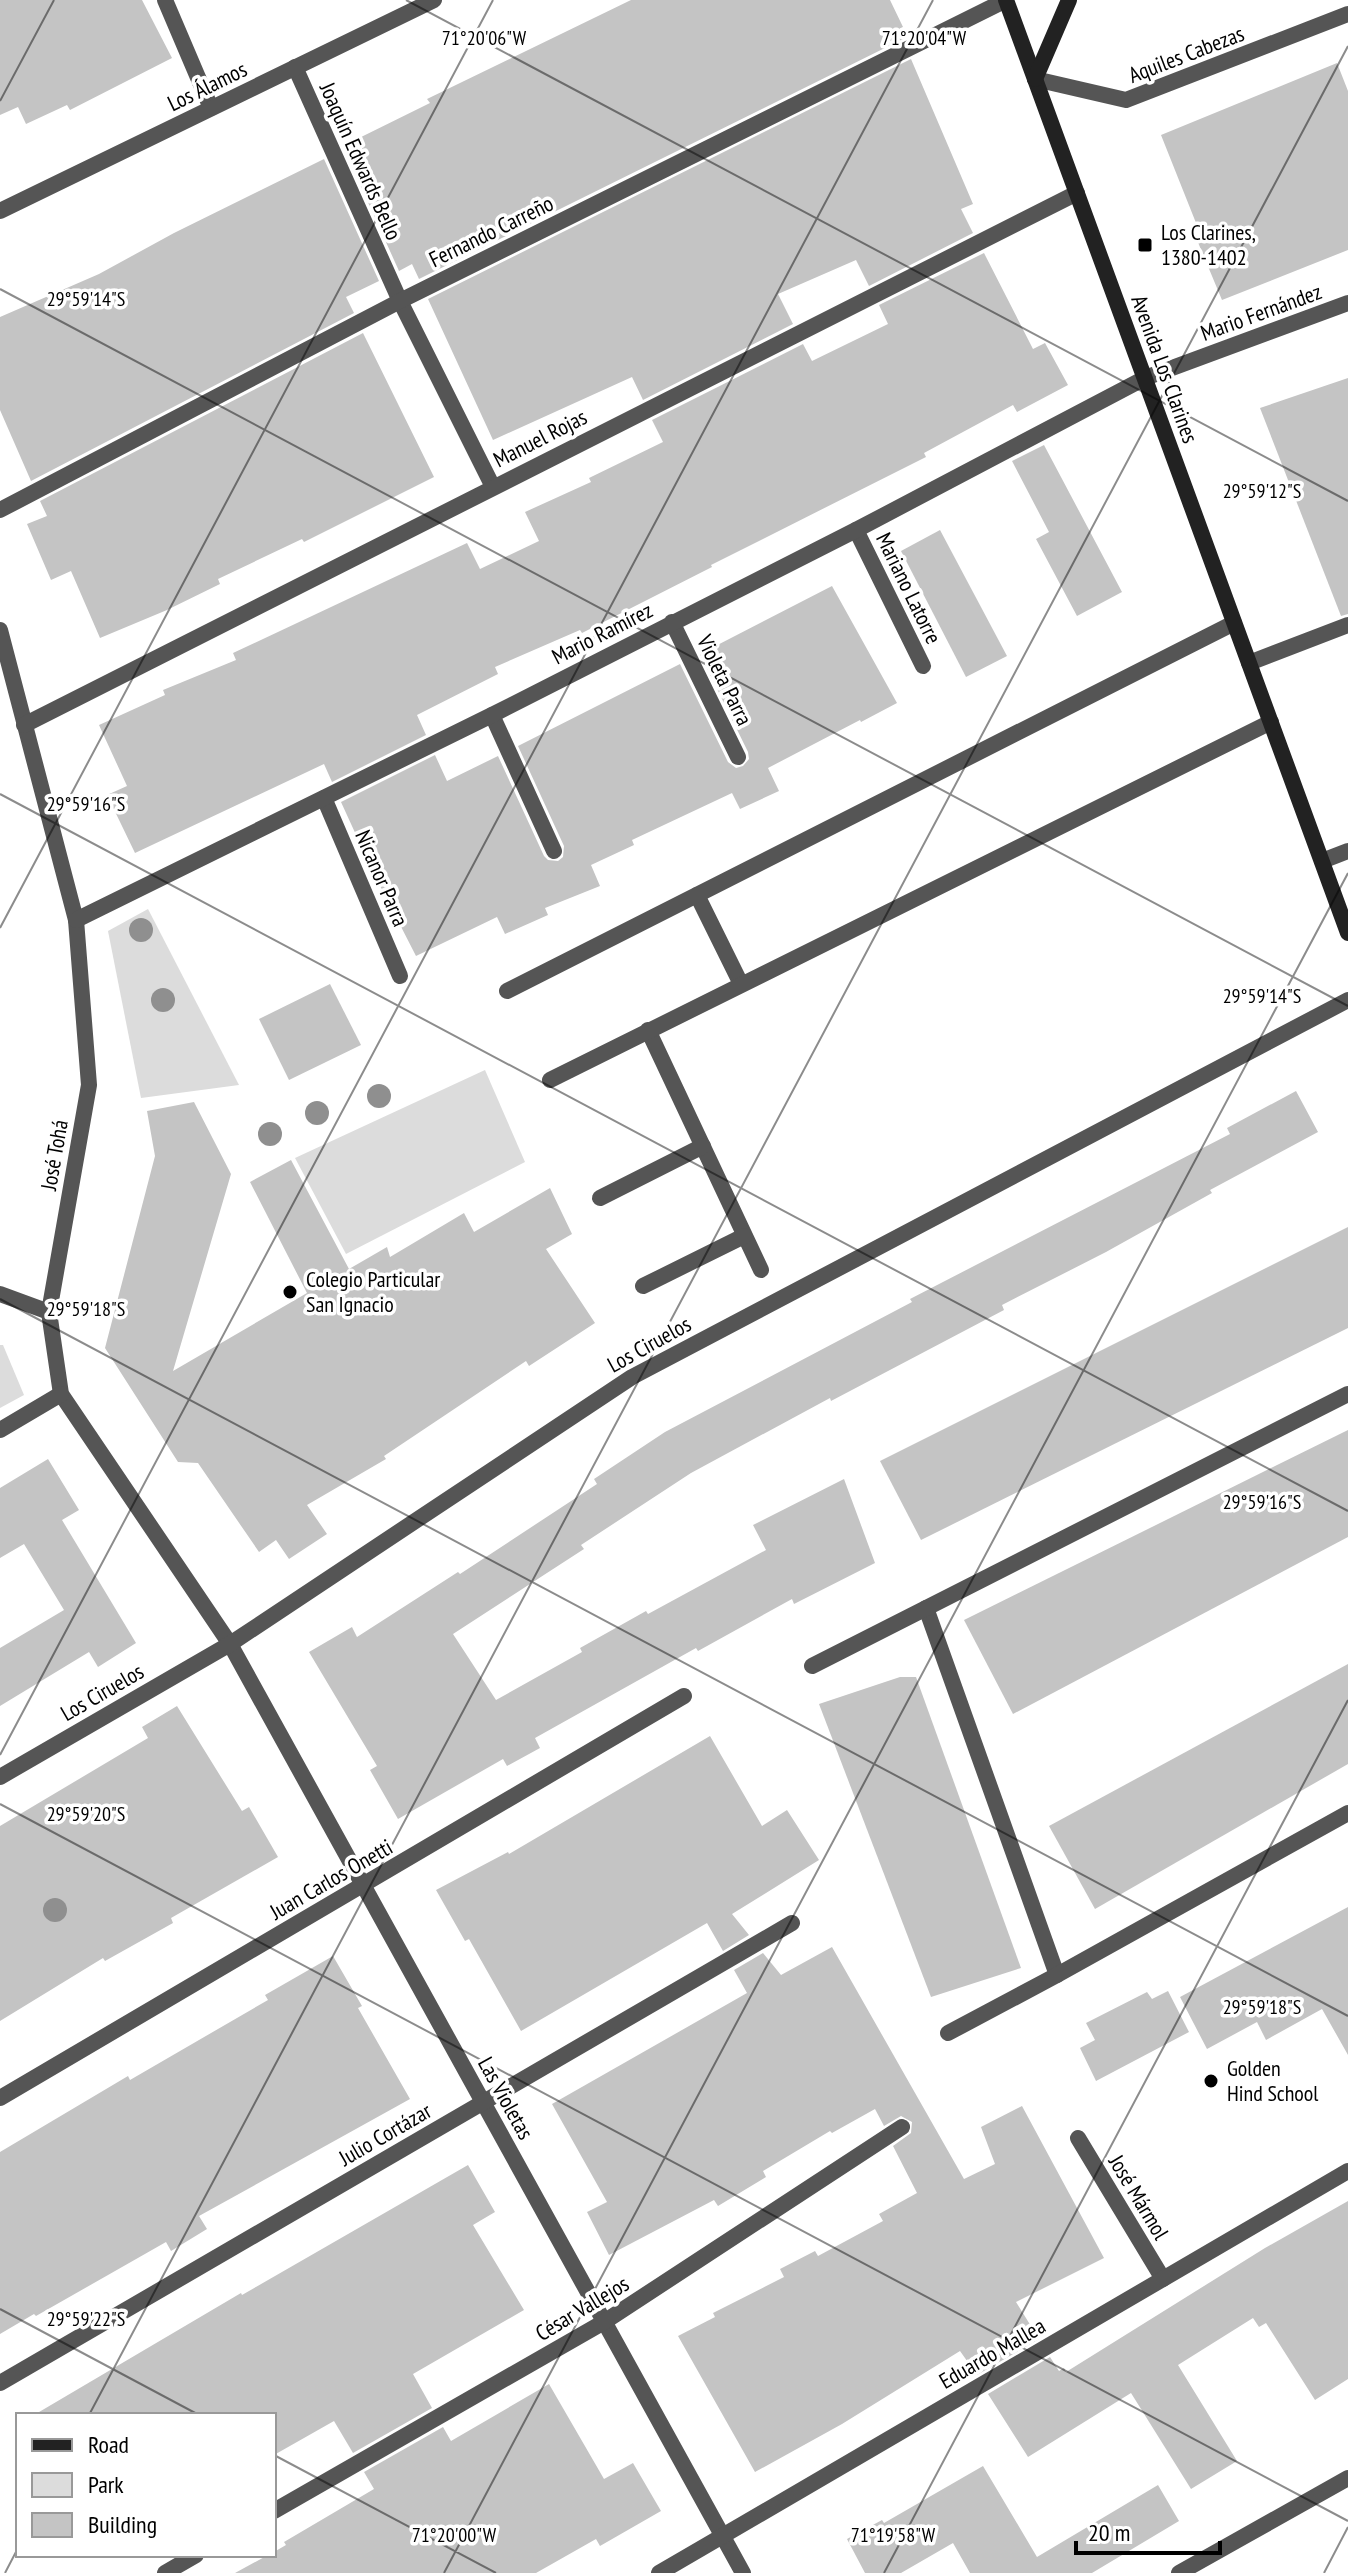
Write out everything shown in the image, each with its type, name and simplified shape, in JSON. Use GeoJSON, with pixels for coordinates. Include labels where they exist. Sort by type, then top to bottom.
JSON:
{"type":"FeatureCollection","features":[{"type":"Feature","properties":{"kind":"main road","name":"Avenida Los Clarines"},"geometry":{"type":"LineString","coordinates":[[1006,0],[1348,933]]}},
{"type":"Feature","properties":{"kind":"main road"},"geometry":{"type":"LineString","coordinates":[[1035,79],[1069,0]]}},
{"type":"Feature","properties":{"kind":"street"},"geometry":{"type":"LineString","coordinates":[[165,0],[211,108]]}},
{"type":"Feature","properties":{"kind":"street","name":"Los Álamos"},"geometry":{"type":"LineString","coordinates":[[0,211],[434,0]]}},
{"type":"Feature","properties":{"kind":"street","name":"Fernando Carreño"},"geometry":{"type":"LineString","coordinates":[[0,510],[400,301],[1006,0]]}},
{"type":"Feature","properties":{"kind":"street","name":"Aquiles Cabezas"},"geometry":{"type":"LineString","coordinates":[[1035,79],[1126,100],[1348,14]]}},
{"type":"Feature","properties":{"kind":"street","name":"Joaquín Edwards Bello"},"geometry":{"type":"LineString","coordinates":[[295,67],[400,301],[493,487]]}},
{"type":"Feature","properties":{"kind":"street","name":"Manuel Rojas"},"geometry":{"type":"LineString","coordinates":[[24,725],[1077,193]]}},
{"type":"Feature","properties":{"kind":"street","name":"Mario Fernández"},"geometry":{"type":"LineString","coordinates":[[1145,378],[1348,303]]}},
{"type":"Feature","properties":{"kind":"street","name":"Mario Ramírez"},"geometry":{"type":"LineString","coordinates":[[76,920],[492,715],[856,530],[1145,378]]}},
{"type":"Feature","properties":{"kind":"street","name":"Mariano Latorre"},"geometry":{"type":"LineString","coordinates":[[856,530],[923,666]]}},
{"type":"Feature","properties":{"kind":"street","name":"Violeta Parra"},"geometry":{"type":"LineString","coordinates":[[672,622],[738,757]]}},
{"type":"Feature","properties":{"kind":"street"},"geometry":{"type":"LineString","coordinates":[[507,991],[1234,623]]}},
{"type":"Feature","properties":{"kind":"street"},"geometry":{"type":"LineString","coordinates":[[1249,663],[1348,625]]}},
{"type":"Feature","properties":{"kind":"street","name":"José Tohá"},"geometry":{"type":"LineString","coordinates":[[0,630],[76,920],[89,1085],[49,1312],[61,1394],[230,1644]]}},
{"type":"Feature","properties":{"kind":"street"},"geometry":{"type":"LineString","coordinates":[[492,715],[554,851]]}},
{"type":"Feature","properties":{"kind":"street"},"geometry":{"type":"LineString","coordinates":[[550,1080],[1271,722]]}},
{"type":"Feature","properties":{"kind":"street","name":"Nicanor Parra"},"geometry":{"type":"LineString","coordinates":[[324,798],[400,976]]}},
{"type":"Feature","properties":{"kind":"street"},"geometry":{"type":"LineString","coordinates":[[1322,861],[1348,851]]}},
{"type":"Feature","properties":{"kind":"street"},"geometry":{"type":"LineString","coordinates":[[697,895],[741,984]]}},
{"type":"Feature","properties":{"kind":"street","name":"Los Ciruelos"},"geometry":{"type":"LineString","coordinates":[[0,1777],[230,1644],[632,1377],[1348,1000]]}},
{"type":"Feature","properties":{"kind":"street"},"geometry":{"type":"LineString","coordinates":[[648,1030],[761,1270]]}},
{"type":"Feature","properties":{"kind":"street"},"geometry":{"type":"LineString","coordinates":[[600,1198],[703,1146]]}},
{"type":"Feature","properties":{"kind":"street"},"geometry":{"type":"LineString","coordinates":[[643,1286],[744,1236]]}},
{"type":"Feature","properties":{"kind":"street"},"geometry":{"type":"LineString","coordinates":[[0,1294],[49,1312]]}},
{"type":"Feature","properties":{"kind":"street"},"geometry":{"type":"LineString","coordinates":[[0,1430],[61,1394]]}},
{"type":"Feature","properties":{"kind":"street"},"geometry":{"type":"LineString","coordinates":[[812,1666],[1348,1394]]}},
{"type":"Feature","properties":{"kind":"street"},"geometry":{"type":"LineString","coordinates":[[926,1608],[1057,1975]]}},
{"type":"Feature","properties":{"kind":"street","name":"Las Violetas"},"geometry":{"type":"LineString","coordinates":[[230,1644],[743,2573]]}},
{"type":"Feature","properties":{"kind":"street","name":"Juan Carlos Onetti"},"geometry":{"type":"LineString","coordinates":[[0,2098],[684,1696]]}},
{"type":"Feature","properties":{"kind":"street"},"geometry":{"type":"LineString","coordinates":[[948,2033],[1348,1813]]}},
{"type":"Feature","properties":{"kind":"street","name":"Julio Cortázar"},"geometry":{"type":"LineString","coordinates":[[0,2383],[792,1923]]}},
{"type":"Feature","properties":{"kind":"street","name":"César Vallejos"},"geometry":{"type":"LineString","coordinates":[[276,2510],[604,2322],[902,2127]]}},
{"type":"Feature","properties":{"kind":"street","name":"José Mármol"},"geometry":{"type":"LineString","coordinates":[[1078,2138],[1163,2279]]}},
{"type":"Feature","properties":{"kind":"street","name":"Eduardo Mallea"},"geometry":{"type":"LineString","coordinates":[[659,2573],[1348,2171]]}},
{"type":"Feature","properties":{"kind":"street"},"geometry":{"type":"LineString","coordinates":[[1179,2573],[1348,2478]]}},
{"type":"Feature","properties":{"kind":"street"},"geometry":{"type":"LineString","coordinates":[[165,2573],[193,2557]]}},
{"type":"Feature","properties":{"kind":"green space"},"geometry":{"type":"Polygon","coordinates":[[[148,909],[239,1085],[141,1098],[108,931],[148,909]]]}},
{"type":"Feature","properties":{"kind":"green space"},"geometry":{"type":"Polygon","coordinates":[[[485,1070],[525,1162],[346,1254],[295,1158],[485,1070]]]}},
{"type":"Feature","properties":{"kind":"green space"},"geometry":{"type":"Polygon","coordinates":[[[0,1345],[3,1345],[24,1395],[0,1408],[0,1345]]]}},
{"type":"Feature","properties":{"kind":"building"},"geometry":{"type":"Polygon","coordinates":[[[0,0],[142,0],[172,58],[70,110],[67,105],[26,124],[18,107],[0,115],[0,0]]]}},
{"type":"Feature","properties":{"kind":"building"},"geometry":{"type":"Polygon","coordinates":[[[631,0],[890,0],[903,27],[899,29],[903,39],[419,279],[412,264],[399,271],[344,149],[352,145],[351,142],[430,103],[427,99],[631,0]]]}},
{"type":"Feature","properties":{"kind":"building"},"geometry":{"type":"Polygon","coordinates":[[[911,59],[973,204],[961,209],[973,233],[869,286],[856,260],[778,294],[793,324],[643,400],[632,377],[493,440],[428,299],[911,59]]]}},
{"type":"Feature","properties":{"kind":"building"},"geometry":{"type":"Polygon","coordinates":[[[1337,63],[1348,91],[1348,250],[1222,300],[1197,240],[1202,238],[1161,135],[1337,63]]]}},
{"type":"Feature","properties":{"kind":"building"},"geometry":{"type":"Polygon","coordinates":[[[324,159],[379,281],[346,297],[354,313],[31,481],[0,410],[0,317],[99,274],[324,159]]]}},
{"type":"Feature","properties":{"kind":"building"},"geometry":{"type":"Polygon","coordinates":[[[984,253],[1033,349],[1045,343],[1068,385],[1017,412],[1013,405],[924,453],[926,457],[582,633],[580,630],[495,667],[498,674],[417,715],[426,735],[332,782],[324,764],[135,853],[107,795],[127,786],[99,725],[165,695],[163,690],[236,660],[233,653],[467,543],[480,569],[539,541],[525,512],[591,482],[589,478],[663,442],[652,420],[803,344],[812,361],[888,324],[879,305],[984,253]]]}},
{"type":"Feature","properties":{"kind":"building"},"geometry":{"type":"Polygon","coordinates":[[[363,333],[434,477],[304,542],[302,539],[218,579],[220,584],[167,610],[100,638],[71,571],[51,580],[27,524],[47,516],[40,501],[363,333]]]}},
{"type":"Feature","properties":{"kind":"building"},"geometry":{"type":"Polygon","coordinates":[[[1348,378],[1348,614],[1341,616],[1260,408],[1348,378]]]}},
{"type":"Feature","properties":{"kind":"building"},"geometry":{"type":"Polygon","coordinates":[[[1044,445],[1122,592],[1077,616],[1036,539],[1049,532],[1012,461],[1044,445]]]}},
{"type":"Feature","properties":{"kind":"building"},"geometry":{"type":"Polygon","coordinates":[[[940,530],[1007,656],[966,677],[901,551],[940,530]]]}},
{"type":"Feature","properties":{"kind":"building"},"geometry":{"type":"Polygon","coordinates":[[[832,586],[897,703],[768,768],[779,791],[740,809],[732,793],[632,840],[634,845],[591,865],[600,886],[545,908],[548,915],[505,934],[497,917],[416,956],[341,802],[435,755],[447,781],[498,756],[544,856],[548,860],[558,861],[563,857],[564,846],[518,746],[680,664],[728,762],[736,768],[743,766],[749,759],[748,752],[700,654],[832,586]]]}},
{"type":"Feature","properties":{"kind":"building"},"geometry":{"type":"Polygon","coordinates":[[[330,984],[361,1045],[289,1080],[259,1019],[330,984]]]}},
{"type":"Feature","properties":{"kind":"building"},"geometry":{"type":"Polygon","coordinates":[[[1296,1091],[1318,1132],[1210,1190],[1212,1193],[1106,1252],[1002,1305],[1004,1310],[691,1473],[581,1545],[584,1549],[453,1634],[496,1700],[582,1652],[580,1648],[646,1611],[648,1614],[766,1550],[753,1525],[844,1479],[875,1563],[794,1604],[792,1599],[698,1651],[696,1648],[535,1738],[540,1748],[507,1766],[503,1759],[398,1819],[370,1770],[377,1766],[309,1652],[352,1627],[357,1637],[458,1572],[460,1574],[597,1484],[594,1479],[665,1432],[912,1302],[910,1299],[1230,1134],[1227,1128],[1296,1091]]]}},
{"type":"Feature","properties":{"kind":"building"},"geometry":{"type":"Polygon","coordinates":[[[194,1102],[231,1174],[173,1371],[307,1293],[250,1182],[291,1160],[349,1269],[387,1247],[390,1257],[464,1213],[474,1232],[550,1188],[572,1234],[546,1249],[595,1323],[529,1366],[526,1361],[384,1456],[386,1459],[307,1505],[327,1534],[289,1559],[276,1540],[259,1552],[198,1463],[178,1462],[105,1348],[155,1156],[147,1111],[194,1102]]]}},
{"type":"Feature","properties":{"kind":"building"},"geometry":{"type":"Polygon","coordinates":[[[1348,1227],[1348,1328],[921,1540],[880,1461],[1348,1227]]]}},
{"type":"Feature","properties":{"kind":"building"},"geometry":{"type":"Polygon","coordinates":[[[1348,1430],[1348,1537],[1013,1714],[964,1620],[1348,1430]]]}},
{"type":"Feature","properties":{"kind":"building"},"geometry":{"type":"Polygon","coordinates":[[[48,1459],[79,1510],[62,1520],[136,1643],[98,1667],[89,1652],[0,1706],[0,1648],[64,1610],[24,1544],[0,1558],[0,1488],[48,1459]]]}},
{"type":"Feature","properties":{"kind":"building"},"geometry":{"type":"Polygon","coordinates":[[[1348,1664],[1348,1764],[1095,1909],[1049,1826],[1348,1664]]]}},
{"type":"Feature","properties":{"kind":"building"},"geometry":{"type":"Polygon","coordinates":[[[900,1677],[916,1677],[1021,1968],[931,1997],[819,1704],[900,1677]]]}},
{"type":"Feature","properties":{"kind":"building"},"geometry":{"type":"Polygon","coordinates":[[[177,1706],[242,1811],[249,1807],[278,1857],[171,1918],[173,1923],[105,1961],[103,1958],[0,2021],[0,1826],[148,1738],[142,1727],[177,1706]]]}},
{"type":"Feature","properties":{"kind":"building"},"geometry":{"type":"Polygon","coordinates":[[[710,1736],[762,1826],[787,1810],[819,1860],[732,1914],[749,1935],[723,1951],[707,1923],[521,2031],[469,1939],[465,1941],[436,1890],[509,1854],[710,1736]]]}},
{"type":"Feature","properties":{"kind":"building"},"geometry":{"type":"Polygon","coordinates":[[[1348,1907],[1348,2055],[1322,2009],[1266,2040],[1257,2022],[1207,2049],[1180,1997],[1348,1907]]]}},
{"type":"Feature","properties":{"kind":"building"},"geometry":{"type":"Polygon","coordinates":[[[832,1947],[964,2179],[995,2164],[981,2127],[1022,2106],[1104,2258],[1016,2302],[1039,2339],[977,2375],[960,2351],[842,2424],[755,2472],[678,2336],[715,2317],[713,2313],[784,2277],[780,2269],[815,2251],[818,2256],[883,2221],[879,2214],[917,2193],[893,2146],[911,2133],[912,2122],[901,2116],[884,2126],[875,2109],[832,2133],[830,2131],[763,2171],[766,2177],[718,2206],[714,2200],[609,2255],[587,2212],[607,2202],[552,2104],[747,1993],[734,1970],[763,1953],[781,1975],[832,1947]]]}},
{"type":"Feature","properties":{"kind":"building"},"geometry":{"type":"Polygon","coordinates":[[[333,1956],[362,2006],[358,2008],[410,2099],[199,2216],[207,2229],[171,2251],[166,2242],[0,2334],[0,2152],[128,2076],[130,2080],[268,2000],[265,1995],[333,1956]]]}},
{"type":"Feature","properties":{"kind":"building"},"geometry":{"type":"Polygon","coordinates":[[[1168,1991],[1189,2032],[1096,2081],[1080,2048],[1095,2040],[1086,2023],[1147,1992],[1152,1999],[1168,1991]]]}},
{"type":"Feature","properties":{"kind":"building"},"geometry":{"type":"Polygon","coordinates":[[[468,2165],[495,2212],[473,2225],[524,2310],[413,2374],[432,2408],[353,2453],[334,2421],[276,2454],[276,2413],[37,2413],[468,2165]]]}},
{"type":"Feature","properties":{"kind":"building"},"geometry":{"type":"Polygon","coordinates":[[[1348,2201],[1348,2379],[1315,2400],[1266,2323],[1259,2327],[1253,2318],[1178,2365],[1237,2461],[1191,2489],[1131,2393],[1028,2457],[988,2394],[1050,2357],[1059,2371],[1064,2368],[1066,2372],[1265,2248],[1348,2201]]]}},
{"type":"Feature","properties":{"kind":"building"},"geometry":{"type":"Polygon","coordinates":[[[549,2384],[604,2479],[633,2463],[661,2511],[600,2546],[596,2539],[536,2573],[235,2573],[264,2557],[276,2557],[276,2551],[286,2545],[284,2542],[374,2489],[364,2472],[443,2427],[451,2441],[549,2384]]]}},
{"type":"Feature","properties":{"kind":"building"},"geometry":{"type":"Polygon","coordinates":[[[983,2466],[1037,2557],[1158,2485],[1179,2521],[1092,2573],[970,2573],[953,2543],[901,2573],[865,2573],[847,2539],[882,2520],[884,2523],[983,2466]]]}},
{"type":"Feature","properties":{"kind":"place","name":"Los Clarines, 1380-1402"},"geometry":{"type":"Point","coordinates":[1145,245]}},
{"type":"Feature","properties":{"kind":"place","name":"Colegio Particular San Ignacio"},"geometry":{"type":"Point","coordinates":[290,1292]}},
{"type":"Feature","properties":{"kind":"place","name":"Golden Hind School"},"geometry":{"type":"Point","coordinates":[1211,2081]}}]}
